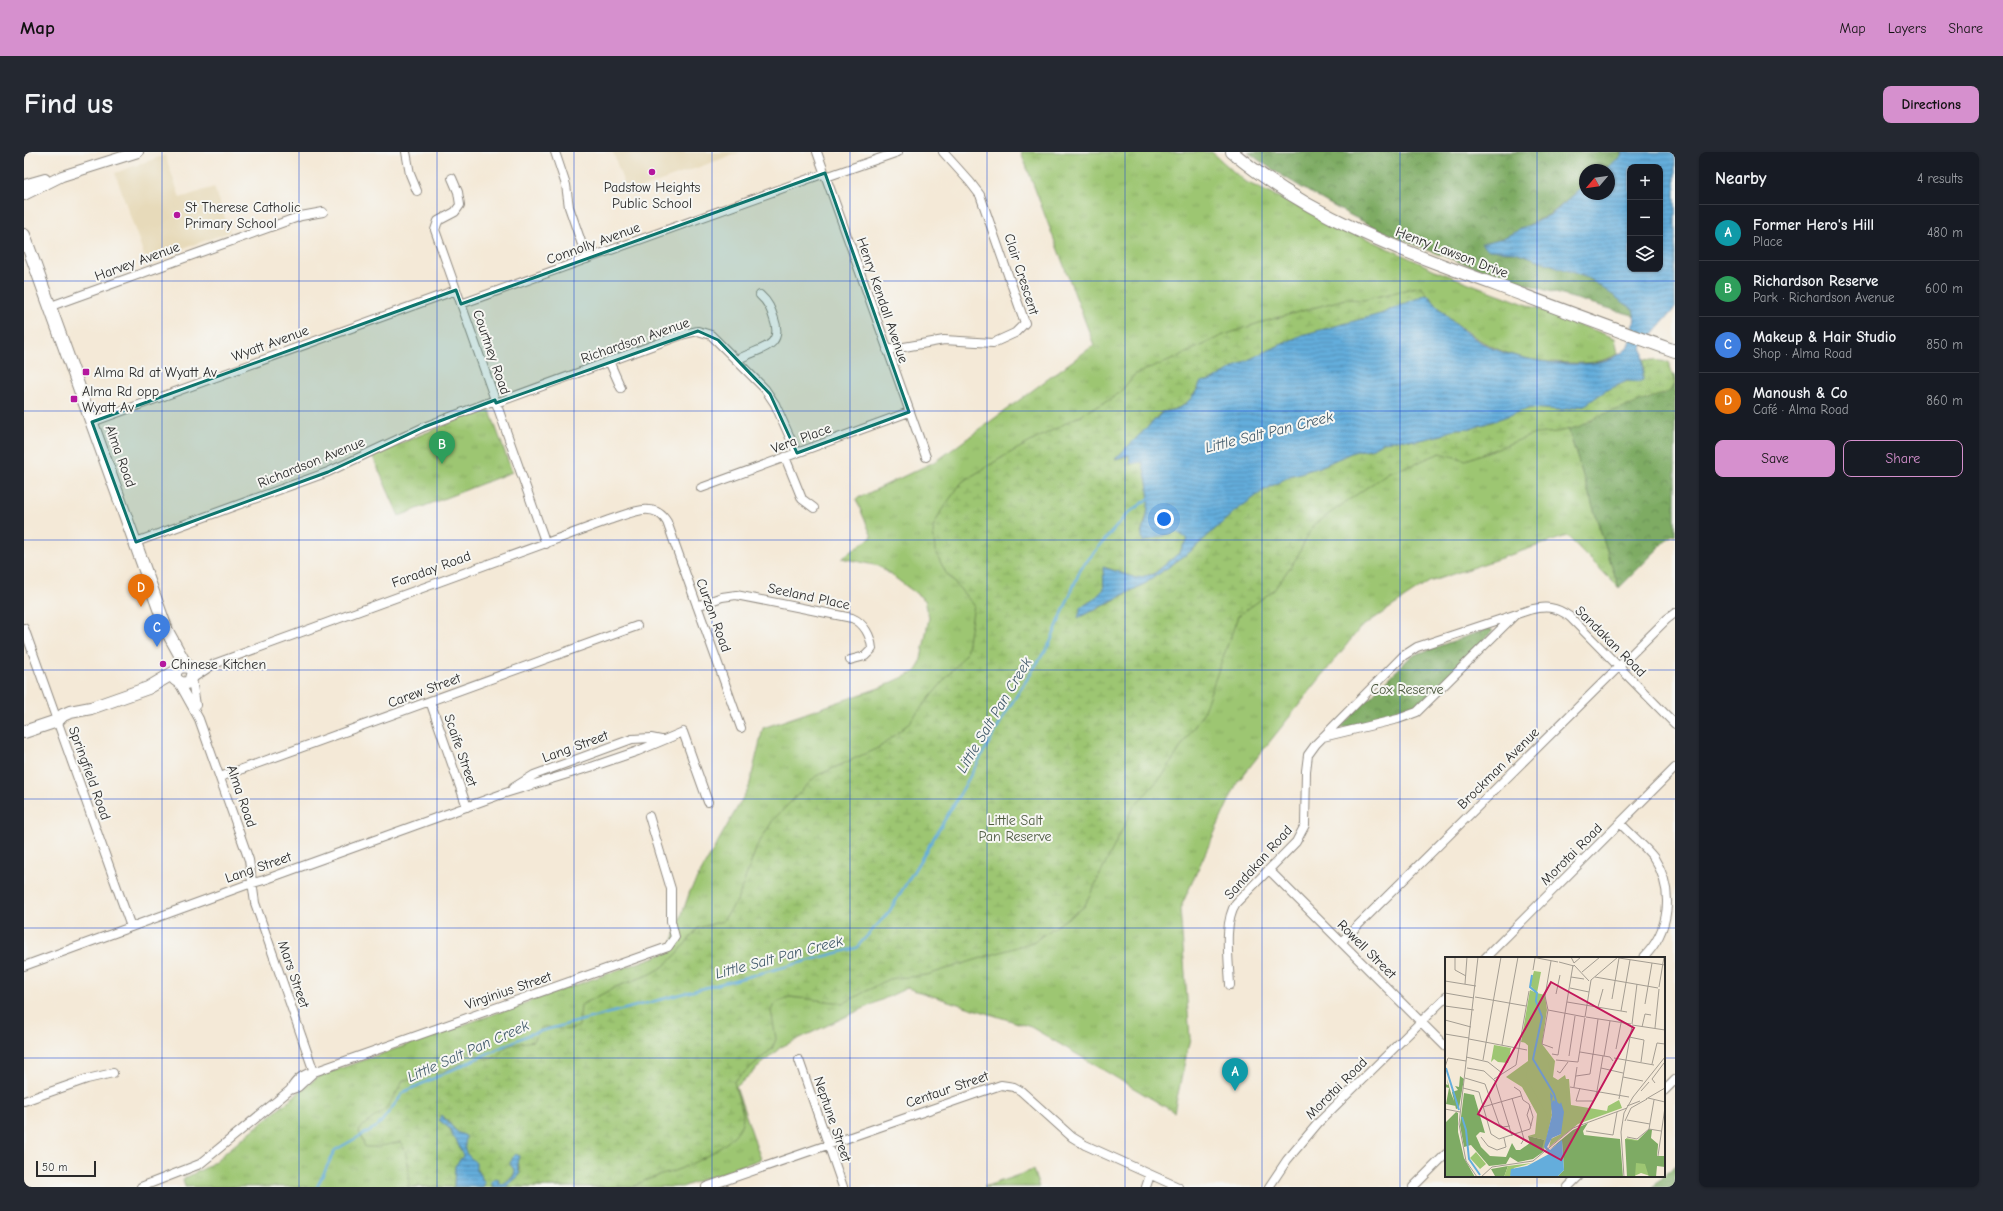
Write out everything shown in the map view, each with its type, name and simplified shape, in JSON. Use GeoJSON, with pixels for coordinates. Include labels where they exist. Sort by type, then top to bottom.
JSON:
{"type":"FeatureCollection","features":[{"type":"Feature","properties":{"kind":"main road","name":"Henry Lawson Drive"},"geometry":{"type":"LineString","coordinates":[[1232,152],[1264,177],[1306,204],[1372,237],[1425,259],[1672,350]]}},
{"type":"Feature","properties":{"kind":"main road","name":"Alma Road"},"geometry":{"type":"LineString","coordinates":[[24,224],[30,240],[27,241],[184,675]]}},
{"type":"Feature","properties":{"kind":"main road","name":"Faraday Road"},"geometry":{"type":"LineString","coordinates":[[24,732],[57,721],[66,722],[73,720],[91,708],[148,688],[157,688],[184,675]]}},
{"type":"Feature","properties":{"kind":"street"},"geometry":{"type":"LineString","coordinates":[[24,185],[62,176],[135,152]]}},
{"type":"Feature","properties":{"kind":"street"},"geometry":{"type":"LineString","coordinates":[[406,152],[410,174],[416,192]]}},
{"type":"Feature","properties":{"kind":"street"},"geometry":{"type":"LineString","coordinates":[[555,152],[566,185],[569,207],[587,259]]}},
{"type":"Feature","properties":{"kind":"street","name":"Henry Kendall Avenue"},"geometry":{"type":"LineString","coordinates":[[817,152],[926,457]]}},
{"type":"Feature","properties":{"kind":"street"},"geometry":{"type":"LineString","coordinates":[[825,175],[898,152]]}},
{"type":"Feature","properties":{"kind":"street","name":"Clair Crescent"},"geometry":{"type":"LineString","coordinates":[[887,350],[944,340],[993,343],[1015,333],[1025,323],[980,195],[942,152]]}},
{"type":"Feature","properties":{"kind":"street","name":"Connolly Avenue"},"geometry":{"type":"LineString","coordinates":[[461,304],[825,175]]}},
{"type":"Feature","properties":{"kind":"street"},"geometry":{"type":"LineString","coordinates":[[24,195],[62,176]]}},
{"type":"Feature","properties":{"kind":"street","name":"Courtney Road"},"geometry":{"type":"LineString","coordinates":[[452,178],[458,192],[460,205],[455,212],[438,221],[435,230],[546,544]]}},
{"type":"Feature","properties":{"kind":"street","name":"Harvey Avenue"},"geometry":{"type":"LineString","coordinates":[[51,306],[301,216],[323,212]]}},
{"type":"Feature","properties":{"kind":"street","name":"Wyatt Avenue"},"geometry":{"type":"LineString","coordinates":[[92,422],[456,290]]}},
{"type":"Feature","properties":{"kind":"street"},"geometry":{"type":"LineString","coordinates":[[738,360],[770,345],[776,338],[777,328],[769,306],[760,295]]}},
{"type":"Feature","properties":{"kind":"street","name":"Richardson Avenue"},"geometry":{"type":"LineString","coordinates":[[136,542],[323,474],[424,427],[684,334],[698,331],[711,335],[738,360],[770,394],[797,453]]}},
{"type":"Feature","properties":{"kind":"street"},"geometry":{"type":"LineString","coordinates":[[609,361],[620,388]]}},
{"type":"Feature","properties":{"kind":"street","name":"Vera Place"},"geometry":{"type":"LineString","coordinates":[[701,488],[909,412]]}},
{"type":"Feature","properties":{"kind":"street"},"geometry":{"type":"LineString","coordinates":[[785,457],[802,499],[814,508]]}},
{"type":"Feature","properties":{"kind":"street","name":"Faraday Road"},"geometry":{"type":"LineString","coordinates":[[184,675],[642,510],[648,509],[660,512]]}},
{"type":"Feature","properties":{"kind":"street","name":"Curzon Road"},"geometry":{"type":"LineString","coordinates":[[660,512],[669,528],[741,728]]}},
{"type":"Feature","properties":{"kind":"street","name":"Seeland Place"},"geometry":{"type":"LineString","coordinates":[[697,606],[722,597],[746,596],[852,618],[857,620],[865,628],[872,649],[865,656],[850,660]]}},
{"type":"Feature","properties":{"kind":"street","name":"Sandakan Road"},"geometry":{"type":"LineString","coordinates":[[1230,985],[1228,927],[1230,914],[1236,903],[1270,870],[1296,842],[1303,831],[1306,816],[1306,762],[1312,749],[1322,737],[1412,650],[1529,610],[1548,607],[1563,612],[1619,666],[1675,724]]}},
{"type":"Feature","properties":{"kind":"street","name":"Brockman Avenue"},"geometry":{"type":"LineString","coordinates":[[1341,942],[1619,666],[1667,619],[1675,614]]}},
{"type":"Feature","properties":{"kind":"street","name":"Sandakan Road"},"geometry":{"type":"LineString","coordinates":[[1322,737],[1402,718],[1417,712],[1515,615]]}},
{"type":"Feature","properties":{"kind":"street","name":"Carew Street"},"geometry":{"type":"LineString","coordinates":[[220,777],[637,626]]}},
{"type":"Feature","properties":{"kind":"street","name":"Springfield Road"},"geometry":{"type":"LineString","coordinates":[[24,628],[131,927]]}},
{"type":"Feature","properties":{"kind":"street","name":"Faraday Road"},"geometry":{"type":"LineString","coordinates":[[184,675],[214,664]]}},
{"type":"Feature","properties":{"kind":"street","name":"Alma Road"},"geometry":{"type":"LineString","coordinates":[[184,675],[250,865],[253,883]]}},
{"type":"Feature","properties":{"kind":"street","name":"Alma Road"},"geometry":{"type":"LineString","coordinates":[[184,675],[199,719]]}},
{"type":"Feature","properties":{"kind":"street","name":"Scaife Street"},"geometry":{"type":"LineString","coordinates":[[430,701],[467,807]]}},
{"type":"Feature","properties":{"kind":"street","name":"Lang Street"},"geometry":{"type":"LineString","coordinates":[[24,966],[502,794],[638,751],[683,732],[708,802]]}},
{"type":"Feature","properties":{"kind":"street","name":"Lang Street"},"geometry":{"type":"LineString","coordinates":[[502,794],[534,775],[632,739],[651,738],[661,740]]}},
{"type":"Feature","properties":{"kind":"street","name":"Morotai Road"},"geometry":{"type":"LineString","coordinates":[[1486,957],[1675,768]]}},
{"type":"Feature","properties":{"kind":"street","name":"Virginius Street"},"geometry":{"type":"LineString","coordinates":[[141,1187],[200,1164],[290,1090],[298,1087],[314,1072],[668,948],[675,937],[671,921],[670,884],[649,816]]}},
{"type":"Feature","properties":{"kind":"street"},"geometry":{"type":"LineString","coordinates":[[1620,823],[1654,858],[1665,878],[1668,888],[1668,912],[1665,926],[1654,946],[1644,957]]}},
{"type":"Feature","properties":{"kind":"street","name":"Rowell Street"},"geometry":{"type":"LineString","coordinates":[[1270,870],[1445,1046]]}},
{"type":"Feature","properties":{"kind":"street","name":"Mars Street"},"geometry":{"type":"LineString","coordinates":[[253,883],[255,903],[314,1072]]}},
{"type":"Feature","properties":{"kind":"street","name":"Morotai Road"},"geometry":{"type":"LineString","coordinates":[[1269,1187],[1287,1160],[1319,1122],[1445,998]]}},
{"type":"Feature","properties":{"kind":"street","name":"Neptune Street"},"geometry":{"type":"LineString","coordinates":[[798,1060],[843,1187]]}},
{"type":"Feature","properties":{"kind":"street"},"geometry":{"type":"LineString","coordinates":[[24,1101],[87,1079],[113,1073]]}},
{"type":"Feature","properties":{"kind":"street"},"geometry":{"type":"LineString","coordinates":[[1665,1090],[1675,1080]]}},
{"type":"Feature","properties":{"kind":"street","name":"Centaur Street"},"geometry":{"type":"LineString","coordinates":[[706,1187],[994,1087],[1007,1085],[1014,1087],[1025,1094],[1078,1141],[1178,1187]]}},
{"type":"Feature","properties":{"kind":"street"},"geometry":{"type":"LineString","coordinates":[[1413,1187],[1445,1155]]}},
{"type":"Feature","properties":{"kind":"street"},"geometry":{"type":"LineString","coordinates":[[1146,1187],[1150,1175]]}},
{"type":"Feature","properties":{"kind":"street"},"geometry":{"type":"LineString","coordinates":[[1568,1187],[1577,1177]]}},
{"type":"Feature","properties":{"kind":"highlighted area"},"geometry":{"type":"Polygon","coordinates":[[[825,173],[909,412],[797,453],[770,394],[718,340],[698,331],[496,403],[495,400],[424,427],[328,472],[136,542],[92,422],[456,290],[461,304],[825,173]]]}},
{"type":"Feature","properties":{"kind":"shaded area","name":"Padstow Heights Public School"},"geometry":{"type":"Polygon","coordinates":[[[613,152],[741,152],[627,193],[613,152]]]}},
{"type":"Feature","properties":{"kind":"shaded area","name":"St Therese Catholic Primary School"},"geometry":{"type":"Polygon","coordinates":[[[165,155],[180,198],[214,187],[230,232],[146,261],[115,173],[165,155]]]}},
{"type":"Feature","properties":{"kind":"green space","name":"Little Salt Pan Reserve"},"geometry":{"type":"Polygon","coordinates":[[[1021,152],[1212,152],[1244,181],[1437,271],[1615,338],[1618,354],[1610,358],[1594,362],[1552,362],[1515,356],[1482,342],[1467,332],[1453,321],[1427,294],[1234,512],[1562,410],[1619,588],[1567,536],[1429,582],[1360,628],[1237,783],[1180,909],[1190,1038],[1174,1112],[1031,1027],[907,988],[781,1047],[736,1087],[761,1159],[682,1187],[185,1187],[183,1179],[215,1161],[319,1076],[669,952],[690,891],[749,787],[763,728],[879,688],[915,672],[920,664],[929,618],[925,600],[879,566],[841,558],[872,537],[856,499],[938,460],[1094,345],[1021,152]]]}},
{"type":"Feature","properties":{"kind":"green space"},"geometry":{"type":"Polygon","coordinates":[[[1248,152],[1623,152],[1612,164],[1579,164],[1579,190],[1552,213],[1503,238],[1481,244],[1504,252],[1516,252],[1588,278],[1633,309],[1636,316],[1504,277],[1418,246],[1376,228],[1335,207],[1259,161],[1248,152]]]}},
{"type":"Feature","properties":{"kind":"green space"},"geometry":{"type":"Polygon","coordinates":[[[1421,286],[1427,294],[1381,314],[1302,335],[1250,359],[1213,380],[1201,382],[1194,394],[1186,403],[1176,409],[1162,412],[1116,459],[1130,455],[1142,462],[1149,497],[1145,523],[1141,533],[1177,532],[1187,538],[1179,553],[1154,574],[1136,578],[1104,567],[1104,589],[1093,600],[1081,607],[1092,612],[1146,583],[1191,551],[1234,512],[1263,491],[1290,476],[1320,467],[1353,452],[1373,448],[1383,442],[1403,439],[1416,441],[1442,435],[1455,428],[1473,428],[1530,408],[1562,410],[1585,405],[1605,391],[1627,381],[1642,380],[1644,369],[1643,359],[1669,362],[1675,384],[1668,392],[1598,416],[1581,426],[1558,432],[1535,434],[1466,460],[1440,453],[1412,465],[1389,472],[1313,525],[1297,557],[1274,590],[1238,616],[1203,713],[1163,775],[1134,806],[1084,907],[1033,942],[927,975],[889,979],[844,1003],[790,997],[774,1004],[771,1011],[776,1039],[772,1049],[734,1081],[743,1113],[741,1126],[728,1142],[709,1155],[682,1168],[645,1181],[633,1187],[506,1187],[520,1175],[519,1166],[513,1158],[511,1165],[515,1172],[511,1179],[503,1184],[499,1184],[496,1178],[491,1182],[493,1187],[483,1187],[484,1181],[465,1152],[464,1135],[457,1132],[444,1117],[439,1120],[450,1129],[463,1156],[455,1166],[454,1187],[408,1187],[408,1164],[401,1142],[376,1147],[365,1147],[359,1131],[364,1125],[383,1111],[403,1080],[422,1077],[430,1068],[442,1072],[463,1063],[464,1057],[471,1051],[485,1059],[494,1058],[508,1046],[533,1041],[541,1028],[551,1027],[564,1030],[573,1029],[579,1026],[581,1005],[618,986],[651,974],[663,967],[677,954],[698,928],[723,921],[737,901],[757,846],[773,820],[816,776],[880,747],[906,726],[966,654],[974,605],[946,573],[935,551],[933,528],[941,511],[962,482],[1006,455],[1111,399],[1123,389],[1135,374],[1169,361],[1221,336],[1259,323],[1345,299],[1364,300],[1421,286]]]}},
{"type":"Feature","properties":{"kind":"green space"},"geometry":{"type":"Polygon","coordinates":[[[1675,374],[1675,535],[1672,535],[1619,588],[1562,410],[1675,374]]]}},
{"type":"Feature","properties":{"kind":"green space"},"geometry":{"type":"Polygon","coordinates":[[[481,410],[490,411],[512,472],[399,516],[372,455],[481,410]]]}},
{"type":"Feature","properties":{"kind":"green space","name":"Cox Reserve"},"geometry":{"type":"Polygon","coordinates":[[[1487,629],[1491,629],[1493,631],[1421,705],[1408,713],[1338,729],[1411,656],[1487,629]]]}},
{"type":"Feature","properties":{"kind":"green space"},"geometry":{"type":"Polygon","coordinates":[[[1675,1165],[1675,1187],[1653,1187],[1663,1177],[1665,1177],[1665,1175],[1675,1165]]]}},
{"type":"Feature","properties":{"kind":"green space"},"geometry":{"type":"Polygon","coordinates":[[[1033,1170],[1039,1187],[984,1187],[1033,1170]]]}},
{"type":"Feature","properties":{"kind":"water"},"geometry":{"type":"Polygon","coordinates":[[[1623,152],[1675,152],[1675,308],[1641,348],[1643,352],[1643,380],[1638,382],[1627,381],[1605,391],[1585,405],[1562,410],[1530,408],[1473,428],[1455,429],[1442,435],[1416,441],[1403,439],[1383,442],[1373,448],[1353,452],[1320,467],[1290,476],[1263,491],[1234,512],[1191,551],[1146,583],[1078,618],[1081,607],[1093,600],[1104,589],[1103,567],[1136,578],[1154,574],[1179,553],[1187,539],[1177,532],[1143,542],[1142,530],[1148,508],[1148,494],[1146,475],[1142,462],[1130,464],[1129,455],[1115,459],[1163,412],[1177,409],[1191,399],[1201,382],[1213,380],[1250,359],[1302,335],[1381,314],[1427,294],[1449,318],[1473,338],[1505,353],[1560,364],[1580,364],[1599,362],[1614,357],[1626,349],[1634,325],[1633,309],[1588,278],[1516,252],[1489,250],[1481,244],[1503,238],[1552,214],[1579,190],[1579,200],[1615,200],[1615,164],[1611,164],[1620,157],[1623,152]]]}},
{"type":"Feature","properties":{"kind":"water"},"geometry":{"type":"Polygon","coordinates":[[[441,1115],[457,1132],[466,1136],[466,1152],[476,1163],[476,1169],[485,1183],[483,1187],[454,1187],[455,1166],[463,1156],[450,1129],[439,1120],[441,1115]]]}},
{"type":"Feature","properties":{"kind":"water"},"geometry":{"type":"Polygon","coordinates":[[[516,1154],[519,1156],[517,1163],[520,1175],[506,1187],[493,1187],[491,1182],[496,1178],[499,1180],[498,1183],[503,1184],[513,1177],[515,1171],[510,1164],[516,1154]]]}},
{"type":"Feature","properties":{"kind":"waterway","name":"Little Salt Pan Creek"},"geometry":{"type":"LineString","coordinates":[[317,1187],[335,1150],[378,1126],[404,1092],[530,1034],[856,948],[889,912],[956,801],[1008,709],[1050,643],[1081,568],[1127,514],[1151,497]]}},
{"type":"Feature","properties":{"kind":"place","name":"Padstow Heights Public School"},"geometry":{"type":"Point","coordinates":[652,172]}},
{"type":"Feature","properties":{"kind":"place","name":"St Therese Catholic Primary School"},"geometry":{"type":"Point","coordinates":[177,215]}},
{"type":"Feature","properties":{"kind":"place","name":"Alma Rd at Wyatt Av"},"geometry":{"type":"Point","coordinates":[86,372]}},
{"type":"Feature","properties":{"kind":"place","name":"Alma Rd opp Wyatt Av"},"geometry":{"type":"Point","coordinates":[74,399]}},
{"type":"Feature","properties":{"kind":"place","name":"Richardson Reserve"},"geometry":{"type":"Point","coordinates":[442,464]}},
{"type":"Feature","properties":{"kind":"place","name":"Manoush & Co"},"geometry":{"type":"Point","coordinates":[141,607]}},
{"type":"Feature","properties":{"kind":"place","name":"Makeup & Hair Studio"},"geometry":{"type":"Point","coordinates":[157,647]}},
{"type":"Feature","properties":{"kind":"place","name":"Chinese Kitchen"},"geometry":{"type":"Point","coordinates":[163,664]}},
{"type":"Feature","properties":{"kind":"place","name":"Former Hero's Hill"},"geometry":{"type":"Point","coordinates":[1235,1091]}}]}
